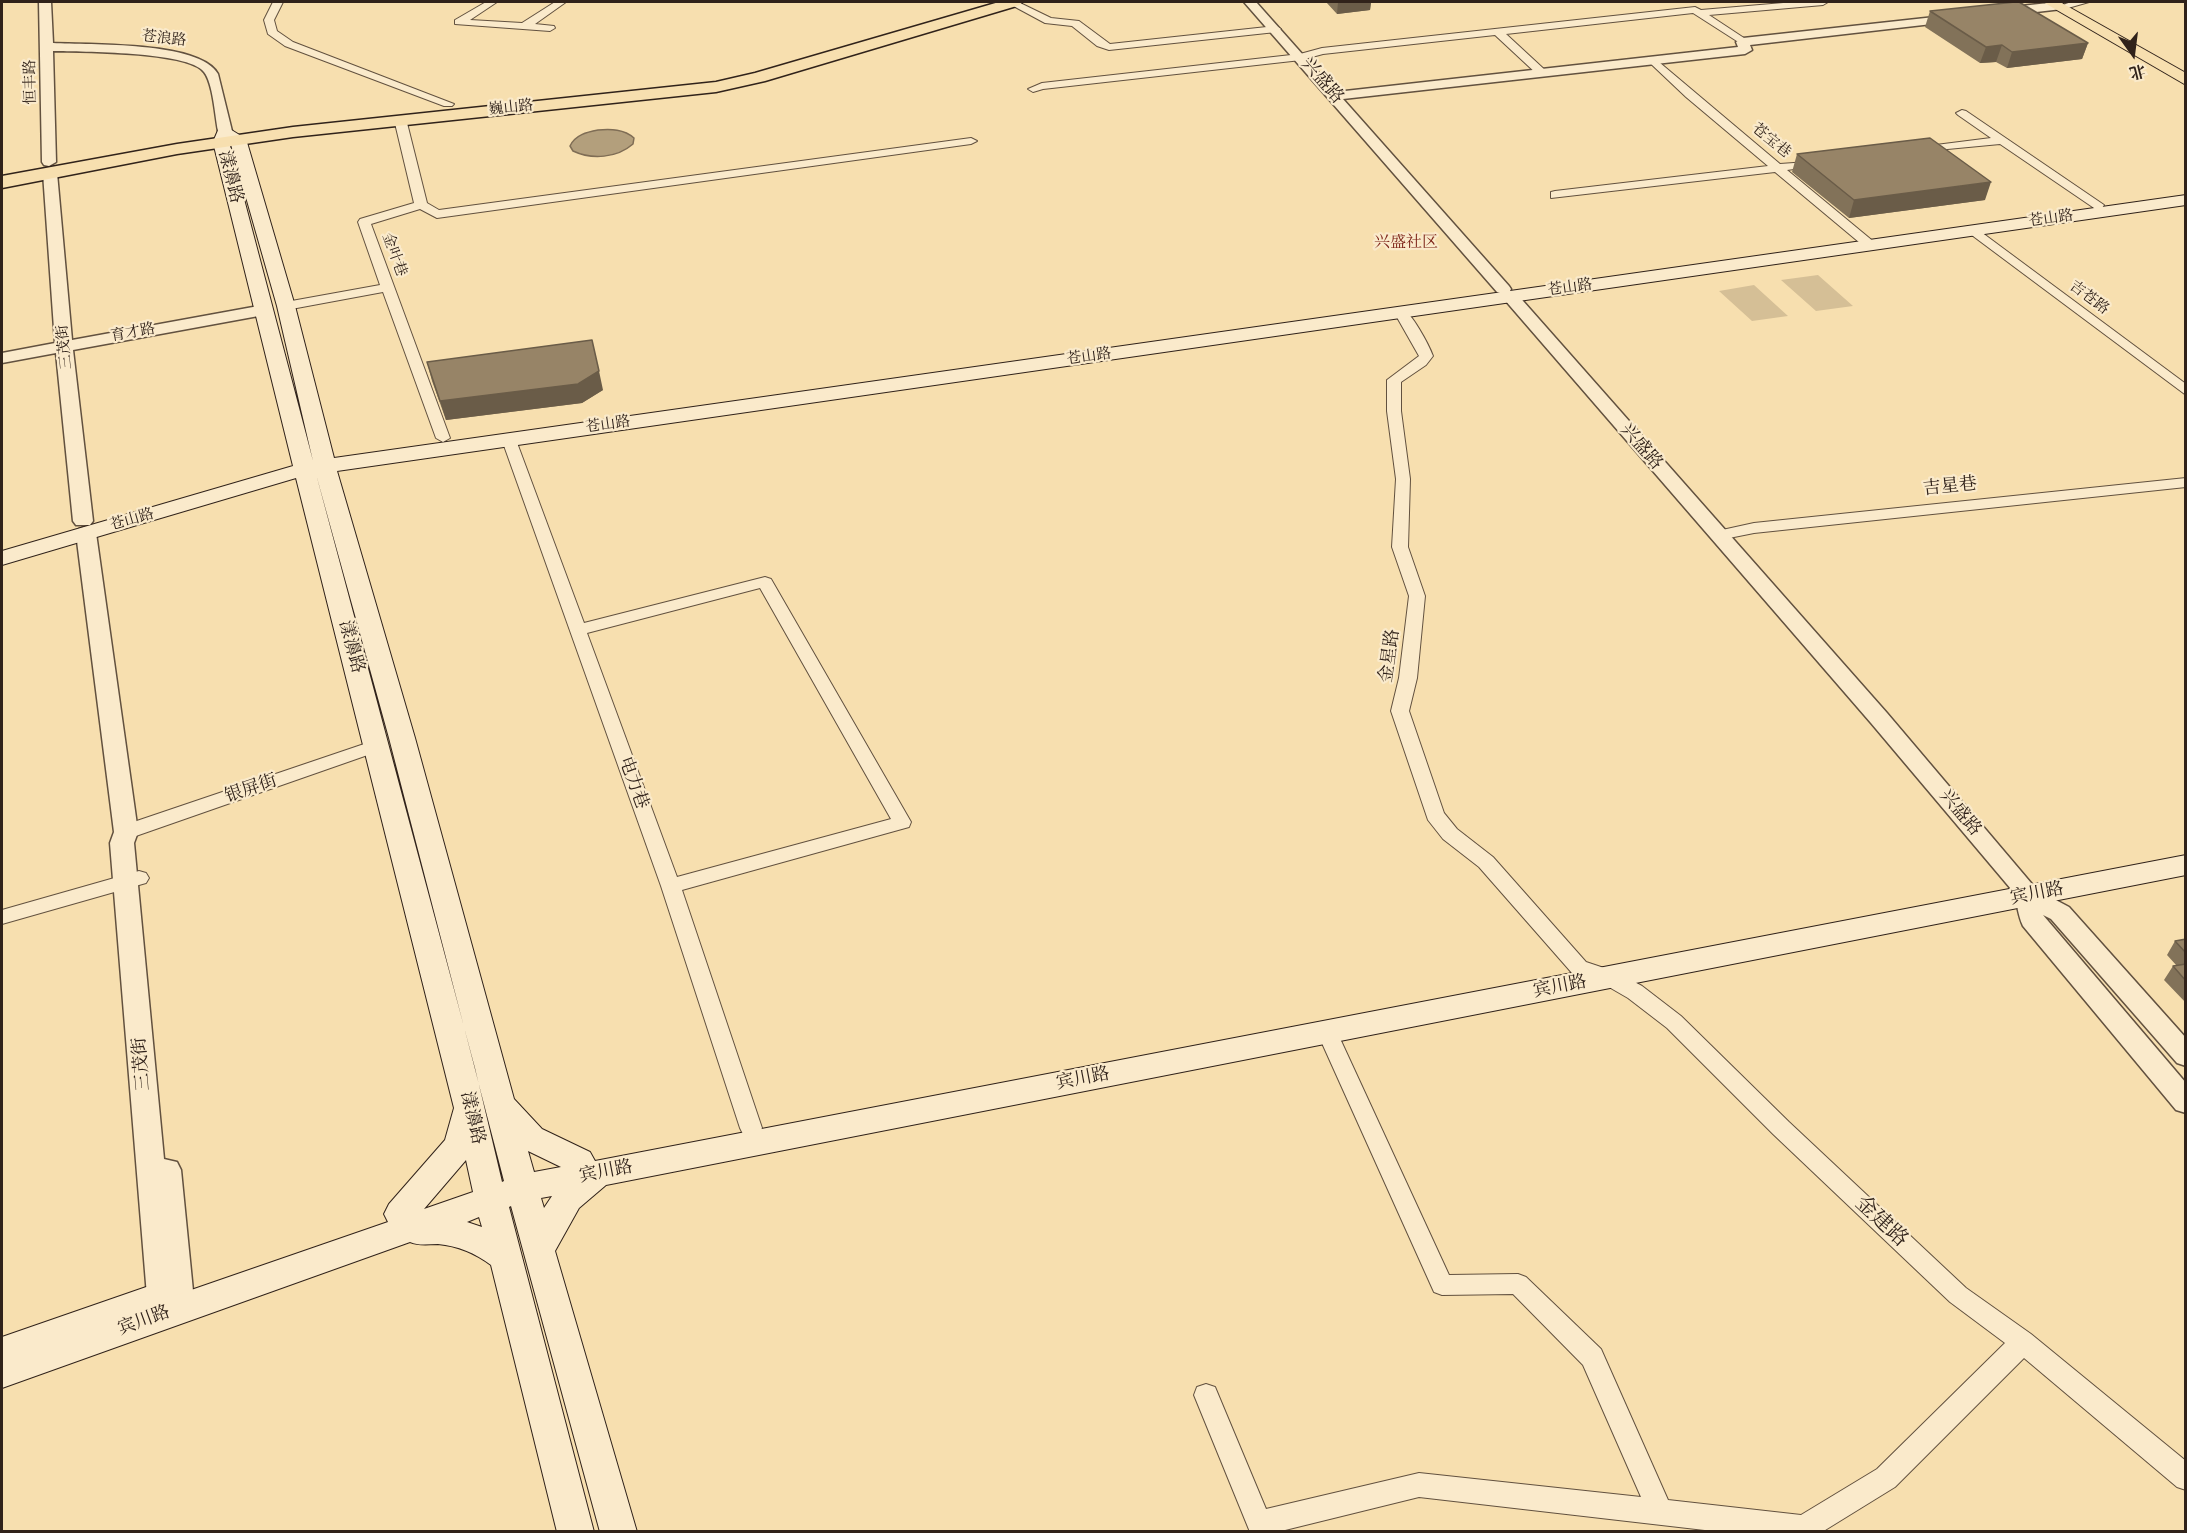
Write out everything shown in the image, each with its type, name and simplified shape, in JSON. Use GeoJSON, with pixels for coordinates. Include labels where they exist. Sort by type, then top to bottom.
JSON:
{"type":"FeatureCollection","features":[{"type":"Feature","properties":{"kind":"highway","name":"巍山路"},"geometry":{"type":"LineString","coordinates":[[733,81],[991,2]]}},
{"type":"Feature","properties":{"kind":"highway","name":"巍山路"},"geometry":{"type":"LineString","coordinates":[[228,137],[733,81],[1012,2]]}},
{"type":"Feature","properties":{"kind":"highway","name":"巍山路"},"geometry":{"type":"LineString","coordinates":[[2,171],[49,167],[448,104],[570,92],[657,91]]}},
{"type":"Feature","properties":{"kind":"highway","name":"巍山路"},"geometry":{"type":"LineString","coordinates":[[2,182],[49,167]]}},
{"type":"Feature","properties":{"kind":"main road"},"geometry":{"type":"LineString","coordinates":[[2064,3],[2186,72]]}},
{"type":"Feature","properties":{"kind":"main road"},"geometry":{"type":"LineString","coordinates":[[2064,3],[2186,80]]}},
{"type":"Feature","properties":{"kind":"main road","name":"漾濞路"},"geometry":{"type":"LineString","coordinates":[[228,137],[314,462],[376,746],[576,1532]]}},
{"type":"Feature","properties":{"kind":"main road","name":"苍山路"},"geometry":{"type":"LineString","coordinates":[[2,545],[84,527],[314,462],[443,438],[1507,293],[1866,242],[2186,193]]}},
{"type":"Feature","properties":{"kind":"main road","name":"苍山路"},"geometry":{"type":"LineString","coordinates":[[1866,242],[1976,230],[2186,200]]}},
{"type":"Feature","properties":{"kind":"main road","name":"苍山路"},"geometry":{"type":"LineString","coordinates":[[314,462],[509,440],[1401,312],[1507,293]]}},
{"type":"Feature","properties":{"kind":"main road","name":"漾濞路"},"geometry":{"type":"LineString","coordinates":[[314,462],[402,738],[540,1251],[619,1532]]}},
{"type":"Feature","properties":{"kind":"main road","name":"苍山路"},"geometry":{"type":"LineString","coordinates":[[2,558],[84,527]]}},
{"type":"Feature","properties":{"kind":"main road","name":"宾川路"},"geometry":{"type":"LineString","coordinates":[[2,1372],[397,1223],[521,1180],[1327,1032],[1609,977],[2023,889],[2186,850]]}},
{"type":"Feature","properties":{"kind":"main road","name":"宾川路"},"geometry":{"type":"LineString","coordinates":[[590,1167],[751,1128],[1579,968],[2023,889],[2186,865]]}},
{"type":"Feature","properties":{"kind":"main road"},"geometry":{"type":"LineString","coordinates":[[500,1104],[531,1138],[590,1167],[581,1184],[552,1221],[540,1251]]}},
{"type":"Feature","properties":{"kind":"main road"},"geometry":{"type":"LineString","coordinates":[[469,1106],[464,1133],[456,1149],[397,1223],[458,1233],[490,1244],[507,1257]]}},
{"type":"Feature","properties":{"kind":"main road","name":"宾川路"},"geometry":{"type":"LineString","coordinates":[[2,1352],[170,1294],[397,1223]]}},
{"type":"Feature","properties":{"kind":"street","name":"恒丰路"},"geometry":{"type":"LineString","coordinates":[[45,2],[49,167]]}},
{"type":"Feature","properties":{"kind":"street"},"geometry":{"type":"LineString","coordinates":[[278,2],[269,20],[272,32],[290,44],[448,104]]}},
{"type":"Feature","properties":{"kind":"street"},"geometry":{"type":"LineString","coordinates":[[492,2],[459,22],[550,28]]}},
{"type":"Feature","properties":{"kind":"street"},"geometry":{"type":"LineString","coordinates":[[523,27],[561,2]]}},
{"type":"Feature","properties":{"kind":"street"},"geometry":{"type":"LineString","coordinates":[[1012,2],[1049,21],[1075,24],[1101,44],[1109,47],[1276,29]]}},
{"type":"Feature","properties":{"kind":"street","name":"兴盛路"},"geometry":{"type":"LineString","coordinates":[[1250,2],[1301,57],[1879,718],[2023,889],[2060,913],[2186,1056]]}},
{"type":"Feature","properties":{"kind":"street"},"geometry":{"type":"LineString","coordinates":[[1033,89],[1042,86],[1301,57],[1322,51],[1499,33],[1694,9],[1823,2]]}},
{"type":"Feature","properties":{"kind":"street"},"geometry":{"type":"LineString","coordinates":[[1694,9],[1743,42],[1982,15],[2064,3]]}},
{"type":"Feature","properties":{"kind":"street"},"geometry":{"type":"LineString","coordinates":[[1499,33],[1542,73]]}},
{"type":"Feature","properties":{"kind":"street"},"geometry":{"type":"LineString","coordinates":[[1335,96],[1745,50],[1743,42]]}},
{"type":"Feature","properties":{"kind":"street","name":"苍浪路"},"geometry":{"type":"LineString","coordinates":[[47,47],[159,53],[185,56],[199,61],[210,70],[228,137]]}},
{"type":"Feature","properties":{"kind":"street","name":"苍宝巷"},"geometry":{"type":"LineString","coordinates":[[1653,60],[1690,95],[1866,242]]}},
{"type":"Feature","properties":{"kind":"street"},"geometry":{"type":"LineString","coordinates":[[1962,113],[2098,205]]}},
{"type":"Feature","properties":{"kind":"street"},"geometry":{"type":"LineString","coordinates":[[400,119],[421,205],[437,214],[971,141]]}},
{"type":"Feature","properties":{"kind":"street"},"geometry":{"type":"LineString","coordinates":[[1908,152],[2001,140]]}},
{"type":"Feature","properties":{"kind":"street"},"geometry":{"type":"LineString","coordinates":[[1556,195],[1826,162]]}},
{"type":"Feature","properties":{"kind":"street","name":"三茂街"},"geometry":{"type":"LineString","coordinates":[[49,167],[64,346],[84,527],[126,832],[122,843],[133,880],[170,1294]]}},
{"type":"Feature","properties":{"kind":"street","name":"金叶巷"},"geometry":{"type":"LineString","coordinates":[[421,205],[364,222],[443,438]]}},
{"type":"Feature","properties":{"kind":"street","name":"吉苍路"},"geometry":{"type":"LineString","coordinates":[[1976,230],[2186,384]]}},
{"type":"Feature","properties":{"kind":"street","name":"吉苍路"},"geometry":{"type":"LineString","coordinates":[[1976,230],[2186,391]]}},
{"type":"Feature","properties":{"kind":"street","name":"育才路"},"geometry":{"type":"LineString","coordinates":[[2,358],[388,287]]}},
{"type":"Feature","properties":{"kind":"street","name":"金星路"},"geometry":{"type":"LineString","coordinates":[[1401,312],[1423,347],[1426,356],[1422,362],[1394,380],[1394,411],[1403,478],[1400,547],[1418,596],[1408,678],[1400,711],[1436,816],[1450,834],[1486,862],[1579,968]]}},
{"type":"Feature","properties":{"kind":"street","name":"电力巷"},"geometry":{"type":"LineString","coordinates":[[509,440],[671,886],[751,1128]]}},
{"type":"Feature","properties":{"kind":"street","name":"吉星巷"},"geometry":{"type":"LineString","coordinates":[[1719,535],[1754,528],[2186,482]]}},
{"type":"Feature","properties":{"kind":"street"},"geometry":{"type":"LineString","coordinates":[[577,630],[765,582],[902,822],[671,886]]}},
{"type":"Feature","properties":{"kind":"street","name":"银屏街"},"geometry":{"type":"LineString","coordinates":[[126,832],[376,746]]}},
{"type":"Feature","properties":{"kind":"street"},"geometry":{"type":"LineString","coordinates":[[2,916],[133,880]]}},
{"type":"Feature","properties":{"kind":"street","name":"兴盛路"},"geometry":{"type":"LineString","coordinates":[[2023,889],[2032,920],[2186,1102]]}},
{"type":"Feature","properties":{"kind":"street","name":"金建路"},"geometry":{"type":"LineString","coordinates":[[1579,968],[1609,977],[1635,992],[1674,1022],[1781,1128],[1958,1295],[2023,1342],[2186,1478]]}},
{"type":"Feature","properties":{"kind":"street"},"geometry":{"type":"LineString","coordinates":[[1327,1032],[1442,1285],[1518,1284],[1592,1357],[1661,1513]]}},
{"type":"Feature","properties":{"kind":"street"},"geometry":{"type":"LineString","coordinates":[[1206,1395],[1259,1523],[1419,1485],[1804,1528],[1886,1478],[2023,1342]]}},
{"type":"Feature","properties":{"kind":"shaded area"},"geometry":{"type":"Polygon","coordinates":[[[598,130],[622,131],[634,138],[633,144],[620,152],[604,156],[588,156],[573,151],[570,146],[575,139],[598,130]]]}},
{"type":"Feature","properties":{"kind":"shaded area"},"geometry":{"type":"Polygon","coordinates":[[[1818,275],[1853,306],[1816,311],[1781,280],[1818,275]]]}},
{"type":"Feature","properties":{"kind":"shaded area"},"geometry":{"type":"Polygon","coordinates":[[[1754,285],[1788,316],[1752,321],[1719,291],[1754,285]]]}},
{"type":"Feature","properties":{"kind":"building"},"geometry":{"type":"Polygon","coordinates":[[[2019,2],[2088,43],[2012,52],[2002,45],[1986,47],[1930,11],[2019,2]]]}},
{"type":"Feature","properties":{"kind":"building"},"geometry":{"type":"Polygon","coordinates":[[[1930,138],[1991,182],[1854,200],[1797,154],[1930,138]]]}},
{"type":"Feature","properties":{"kind":"building"},"geometry":{"type":"Polygon","coordinates":[[[592,340],[599,371],[578,384],[440,401],[427,362],[592,340]]]}},
{"type":"Feature","properties":{"kind":"building"},"geometry":{"type":"Polygon","coordinates":[[[2186,939],[2186,953],[2175,941],[2186,939]]]}},
{"type":"Feature","properties":{"kind":"building"},"geometry":{"type":"Polygon","coordinates":[[[2186,964],[2186,981],[2173,966],[2186,964]]]}},
{"type":"Feature","properties":{"kind":"district","name":"兴盛社区"},"geometry":{"type":"Point","coordinates":[1406,243]}}]}
